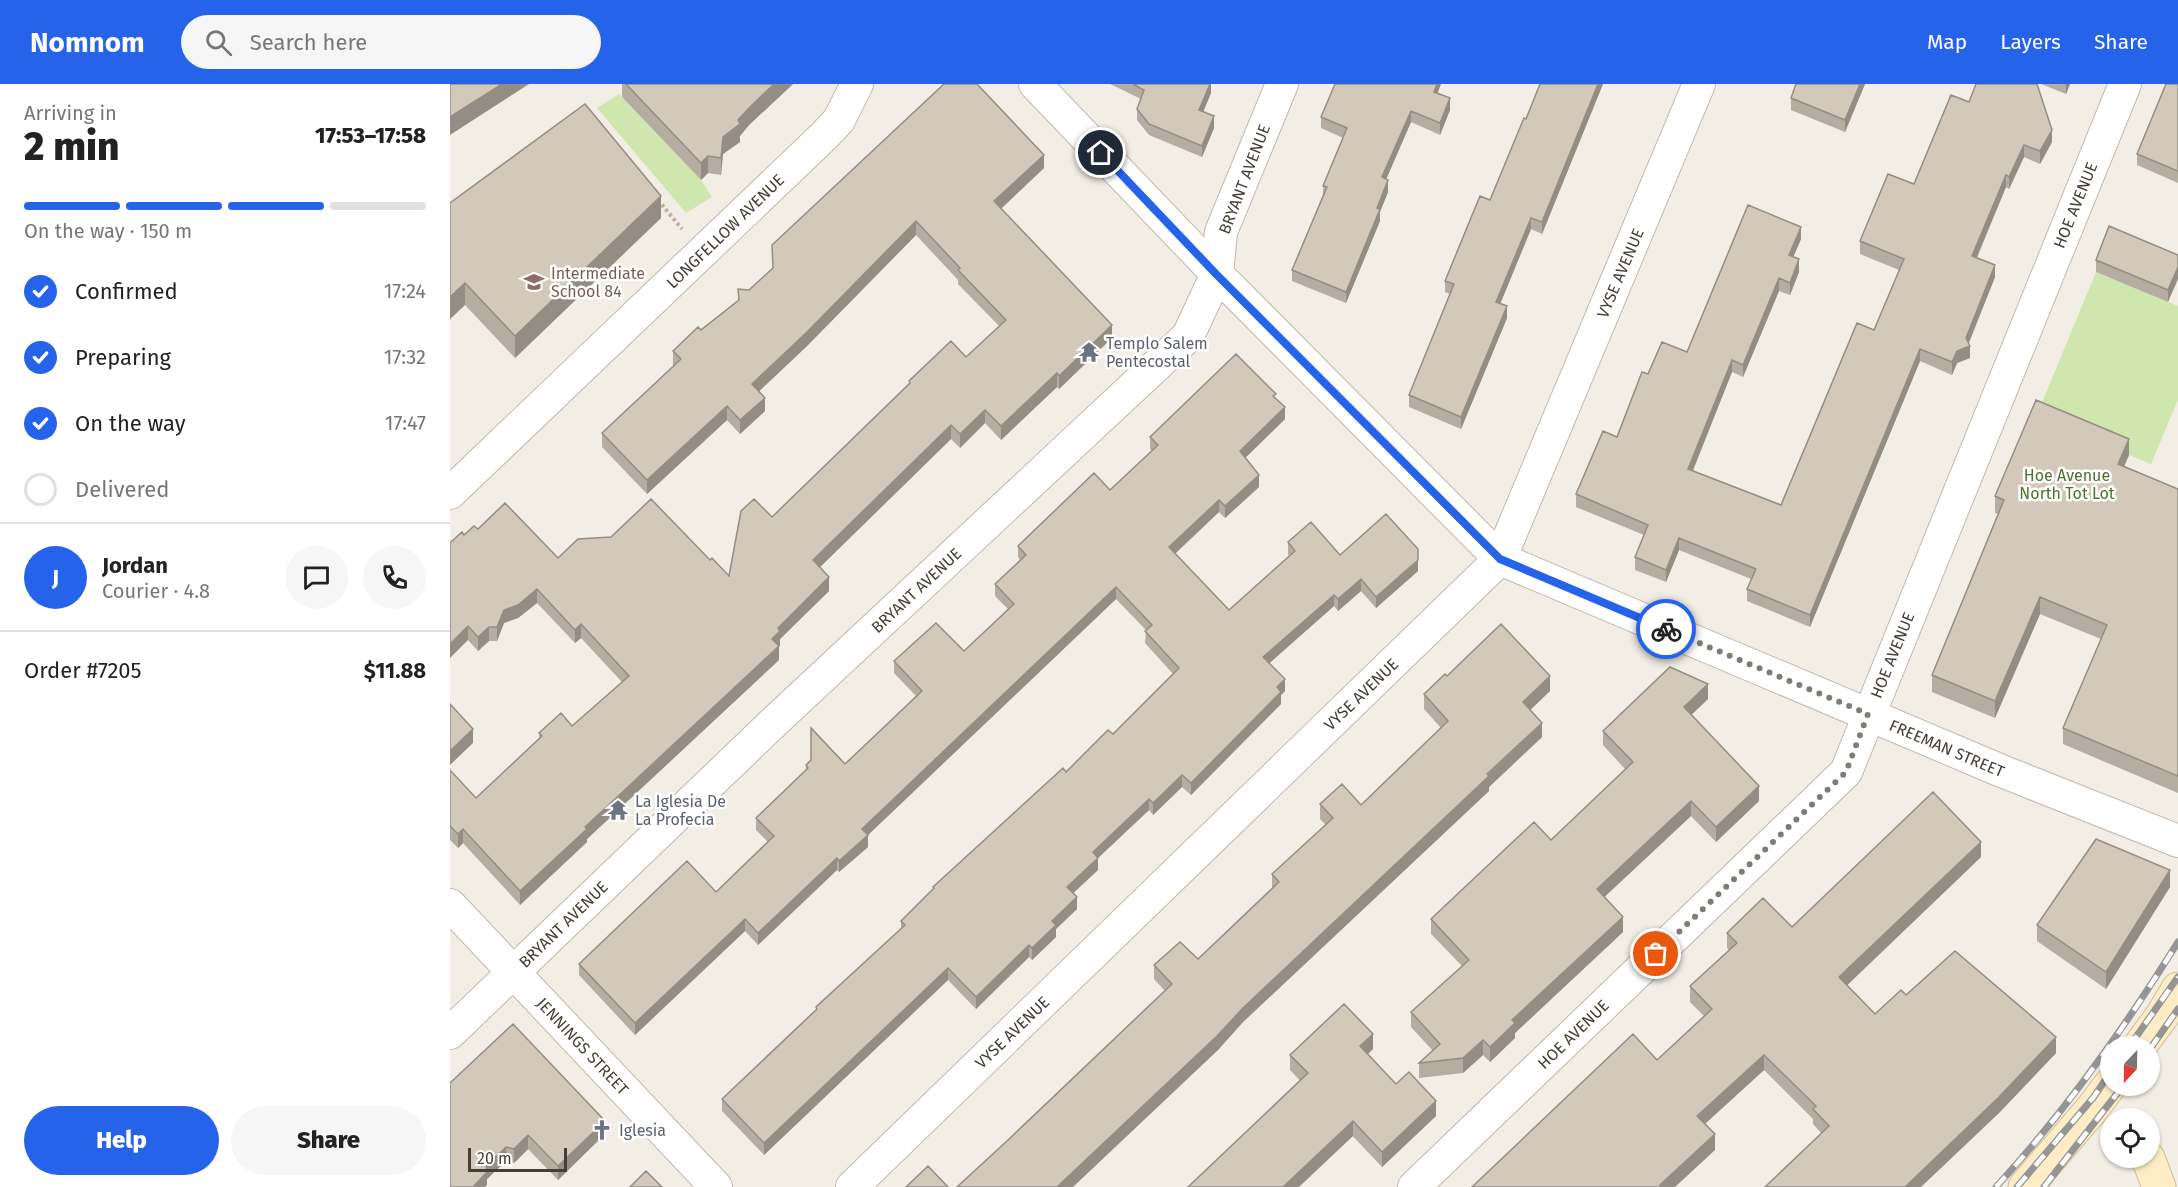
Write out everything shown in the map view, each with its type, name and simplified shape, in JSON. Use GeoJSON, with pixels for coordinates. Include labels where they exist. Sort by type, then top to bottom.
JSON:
{"type":"FeatureCollection","features":[{"type":"Feature","properties":{"kind":"main road"},"geometry":{"type":"LineString","coordinates":[[2150,1036],[2173,1014]]}},
{"type":"Feature","properties":{"kind":"main road"},"geometry":{"type":"LineString","coordinates":[[2025,1187],[2104,1106]]}},
{"type":"Feature","properties":{"kind":"main road"},"geometry":{"type":"LineString","coordinates":[[2152,1168],[2160,1187]]}},
{"type":"Feature","properties":{"kind":"street","name":"LONGFELLOW AVENUE"},"geometry":{"type":"LineString","coordinates":[[450,493],[824,136],[839,120],[856,84]]}},
{"type":"Feature","properties":{"kind":"street","name":"FREEMAN STREET"},"geometry":{"type":"LineString","coordinates":[[1035,84],[1216,274],[1500,559],[2004,772],[2178,841]]}},
{"type":"Feature","properties":{"kind":"street","name":"BRYANT AVENUE"},"geometry":{"type":"LineString","coordinates":[[450,1033],[772,723],[1188,336],[1216,274],[1221,231],[1282,84]]}},
{"type":"Feature","properties":{"kind":"street","name":"VYSE AVENUE"},"geometry":{"type":"LineString","coordinates":[[852,1187],[1500,559],[1699,84]]}},
{"type":"Feature","properties":{"kind":"street","name":"HOE AVENUE"},"geometry":{"type":"LineString","coordinates":[[1414,1187],[1846,772],[2124,84]]}},
{"type":"Feature","properties":{"kind":"street","name":"JENNINGS STREET"},"geometry":{"type":"LineString","coordinates":[[450,905],[716,1187]]}},
{"type":"Feature","properties":{"kind":"path"},"geometry":{"type":"LineString","coordinates":[[653,192],[688,236]]}},
{"type":"Feature","properties":{"kind":"green space"},"geometry":{"type":"Polygon","coordinates":[[[619,94],[701,180],[712,197],[686,213],[597,108],[619,94]]]}},
{"type":"Feature","properties":{"kind":"green space"},"geometry":{"type":"Polygon","coordinates":[[[2096,272],[2178,306],[2178,400],[2151,464],[2036,417],[2096,272]]]}},
{"type":"Feature","properties":{"kind":"building"},"geometry":{"type":"Polygon","coordinates":[[[450,84],[502,84],[450,117],[450,84]]]}},
{"type":"Feature","properties":{"kind":"building"},"geometry":{"type":"Polygon","coordinates":[[[626,84],[774,84],[738,120],[740,124],[723,137],[721,158],[708,156],[701,163],[626,84]]]}},
{"type":"Feature","properties":{"kind":"building"},"geometry":{"type":"Polygon","coordinates":[[[944,84],[977,84],[1044,155],[994,201],[1112,325],[1059,376],[1057,373],[1001,426],[985,410],[960,434],[951,425],[813,560],[829,577],[778,628],[780,631],[772,639],[779,646],[585,827],[587,829],[520,891],[463,829],[458,834],[450,826],[450,770],[476,798],[542,736],[539,733],[561,713],[572,726],[629,676],[581,624],[575,630],[537,589],[518,605],[504,610],[497,627],[489,627],[478,637],[468,626],[450,644],[450,543],[462,532],[464,535],[474,526],[478,529],[505,503],[558,558],[578,539],[611,537],[651,499],[710,560],[712,558],[729,576],[741,511],[754,499],[772,517],[951,341],[966,357],[1006,320],[958,270],[960,268],[916,221],[807,332],[752,384],[765,398],[740,420],[727,406],[647,480],[602,433],[681,359],[673,351],[698,327],[701,330],[739,300],[738,289],[749,290],[773,268],[772,245],[944,84]]]}},
{"type":"Feature","properties":{"kind":"building"},"geometry":{"type":"Polygon","coordinates":[[[1133,84],[1210,84],[1199,110],[1214,116],[1202,146],[1149,124],[1137,109],[1144,90],[1133,84]]]}},
{"type":"Feature","properties":{"kind":"building"},"geometry":{"type":"Polygon","coordinates":[[[1335,84],[1437,84],[1434,92],[1450,98],[1440,123],[1411,111],[1382,177],[1388,180],[1377,208],[1380,209],[1346,292],[1292,270],[1327,187],[1323,186],[1347,128],[1321,117],[1335,84]]]}},
{"type":"Feature","properties":{"kind":"building"},"geometry":{"type":"Polygon","coordinates":[[[1540,84],[1598,84],[1542,222],[1531,218],[1496,302],[1507,306],[1461,417],[1409,395],[1454,284],[1445,281],[1480,196],[1490,200],[1540,84]]]}},
{"type":"Feature","properties":{"kind":"building"},"geometry":{"type":"Polygon","coordinates":[[[1796,84],[1860,84],[1845,120],[1791,98],[1796,84]]]}},
{"type":"Feature","properties":{"kind":"building"},"geometry":{"type":"Polygon","coordinates":[[[1976,84],[2037,84],[2052,130],[2040,151],[2024,145],[2009,177],[2006,175],[1972,256],[1995,265],[1966,338],[1970,346],[1957,351],[1952,362],[1920,349],[1810,615],[1747,589],[1756,569],[1679,538],[1666,570],[1635,557],[1648,525],[1576,494],[1603,431],[1617,437],[1642,372],[1648,374],[1662,342],[1687,352],[1748,205],[1801,227],[1789,255],[1799,259],[1790,283],[1779,278],[1743,365],[1732,360],[1688,469],[1781,505],[1857,323],[1874,330],[1904,259],[1860,241],[1888,174],[1914,184],[1951,95],[1969,102],[1976,84]]]}},
{"type":"Feature","properties":{"kind":"building"},"geometry":{"type":"Polygon","coordinates":[[[2166,84],[2178,84],[2178,171],[2137,154],[2166,84]]]}},
{"type":"Feature","properties":{"kind":"building"},"geometry":{"type":"Polygon","coordinates":[[[585,104],[661,196],[515,336],[465,283],[450,297],[450,203],[585,104]]]}},
{"type":"Feature","properties":{"kind":"building"},"geometry":{"type":"Polygon","coordinates":[[[2109,226],[2178,255],[2178,267],[2168,290],[2096,260],[2109,226]]]}},
{"type":"Feature","properties":{"kind":"building"},"geometry":{"type":"Polygon","coordinates":[[[1236,354],[1276,394],[1273,396],[1285,407],[1240,451],[1259,475],[1225,506],[1219,500],[1169,547],[1229,610],[1295,551],[1288,542],[1311,522],[1340,555],[1386,514],[1418,549],[1418,560],[1376,597],[1361,579],[1338,599],[1334,595],[1263,657],[1285,679],[1277,687],[1281,692],[1191,783],[1182,775],[1153,803],[1149,799],[1093,852],[1098,858],[1067,887],[1077,897],[1052,921],[1056,925],[1032,948],[1029,945],[976,997],[948,968],[764,1143],[722,1099],[817,1009],[816,1007],[905,925],[901,921],[933,887],[1063,768],[1066,772],[1108,730],[1113,734],[1179,668],[1145,631],[1152,625],[1116,587],[862,829],[868,835],[839,861],[837,858],[758,933],[745,919],[635,1023],[579,964],[687,861],[716,892],[774,836],[756,818],[808,768],[806,765],[811,760],[811,728],[845,764],[922,691],[894,661],[936,623],[964,651],[1014,604],[995,584],[1026,555],[1018,546],[1094,473],[1110,490],[1158,445],[1150,437],[1236,354]]]}},
{"type":"Feature","properties":{"kind":"building"},"geometry":{"type":"Polygon","coordinates":[[[2036,400],[2129,439],[2118,464],[2178,489],[2178,776],[2063,728],[2107,625],[2040,597],[1995,701],[1932,675],[2004,500],[1995,496],[2036,400]]]}},
{"type":"Feature","properties":{"kind":"building"},"geometry":{"type":"Polygon","coordinates":[[[1501,624],[1550,676],[1523,702],[1542,723],[1057,1187],[957,1187],[1172,984],[1154,965],[1180,942],[1198,959],[1279,882],[1272,874],[1333,818],[1320,804],[1342,784],[1361,805],[1448,721],[1424,694],[1445,674],[1447,676],[1501,624]]]}},
{"type":"Feature","properties":{"kind":"building"},"geometry":{"type":"Polygon","coordinates":[[[1670,667],[1708,684],[1684,707],[1759,786],[1716,827],[1691,801],[1597,889],[1623,917],[1512,1020],[1515,1023],[1490,1047],[1483,1040],[1463,1058],[1419,1063],[1440,1044],[1411,1012],[1469,960],[1431,919],[1534,822],[1551,840],[1633,762],[1603,731],[1670,667]]]}},
{"type":"Feature","properties":{"kind":"building"},"geometry":{"type":"Polygon","coordinates":[[[450,704],[473,729],[450,751],[450,704]]]}},
{"type":"Feature","properties":{"kind":"building"},"geometry":{"type":"Polygon","coordinates":[[[1933,792],[1981,842],[1839,977],[1875,1014],[1901,990],[1906,995],[1955,951],[2056,1037],[1998,1098],[1905,1187],[1765,1187],[1829,1126],[1813,1109],[1816,1106],[1764,1055],[1697,1116],[1715,1134],[1660,1185],[1661,1187],[1472,1187],[1633,1034],[1657,1060],[1712,1009],[1690,986],[1737,943],[1727,933],[1763,898],[1792,927],[1933,792]]]}},
{"type":"Feature","properties":{"kind":"building"},"geometry":{"type":"Polygon","coordinates":[[[2096,839],[2170,870],[2106,972],[2037,925],[2096,839]]]}},
{"type":"Feature","properties":{"kind":"building"},"geometry":{"type":"Polygon","coordinates":[[[1344,1004],[1373,1034],[1360,1046],[1396,1084],[1409,1072],[1436,1101],[1382,1152],[1353,1121],[1283,1187],[1188,1187],[1308,1073],[1290,1055],[1344,1004]]]}},
{"type":"Feature","properties":{"kind":"building"},"geometry":{"type":"Polygon","coordinates":[[[513,1024],[605,1121],[558,1166],[528,1135],[514,1149],[506,1147],[486,1166],[487,1172],[473,1187],[450,1187],[450,1083],[513,1024]]]}},
{"type":"Feature","properties":{"kind":"building"},"geometry":{"type":"Polygon","coordinates":[[[928,1166],[948,1187],[906,1187],[928,1166]]]}},
{"type":"Feature","properties":{"kind":"building"},"geometry":{"type":"Polygon","coordinates":[[[646,1171],[662,1187],[630,1187],[646,1171]]]}},
{"type":"Feature","properties":{"kind":"railway"},"geometry":{"type":"LineString","coordinates":[[1996,1187],[2093,1069],[2178,942]]}},
{"type":"Feature","properties":{"kind":"railway"},"geometry":{"type":"LineString","coordinates":[[2137,1036],[2178,977]]}},
{"type":"Feature","properties":{"kind":"railway"},"geometry":{"type":"LineString","coordinates":[[2159,1036],[2178,1009]]}},
{"type":"Feature","properties":{"kind":"railway"},"geometry":{"type":"LineString","coordinates":[[2017,1187],[2100,1088]]}},
{"type":"Feature","properties":{"kind":"railway"},"geometry":{"type":"LineString","coordinates":[[2044,1187],[2115,1096]]}},
{"type":"Feature","properties":{"kind":"way so far"},"geometry":{"type":"LineString","coordinates":[[1656,954],[1846,772],[1868,714],[1666,629]]}},
{"type":"Feature","properties":{"kind":"place","name":"Intermediate School 84"},"geometry":{"type":"Point","coordinates":[534,282]}},
{"type":"Feature","properties":{"kind":"place","name":"Templo Salem Pentecostal"},"geometry":{"type":"Point","coordinates":[1089,352]}},
{"type":"Feature","properties":{"kind":"place","name":"La Iglesia De La Profecia"},"geometry":{"type":"Point","coordinates":[618,810]}},
{"type":"Feature","properties":{"kind":"place","name":"Iglesia"},"geometry":{"type":"Point","coordinates":[602,1130]}},
{"type":"Feature","properties":{"kind":"route"},"geometry":{"type":"LineString","coordinates":[[1101,153],[1216,274],[1500,559],[1666,629]]}},
{"type":"Feature","properties":{"kind":"park label","name":"Hoe Avenue North Tot Lot"},"geometry":{"type":"Point","coordinates":[2067,484]}}]}
